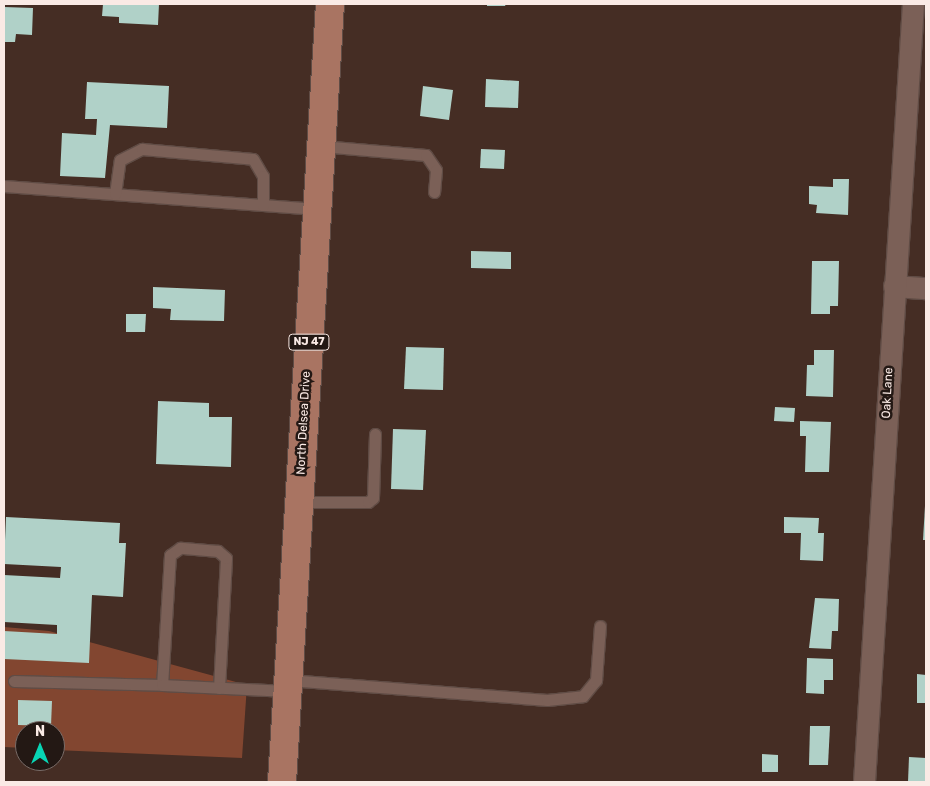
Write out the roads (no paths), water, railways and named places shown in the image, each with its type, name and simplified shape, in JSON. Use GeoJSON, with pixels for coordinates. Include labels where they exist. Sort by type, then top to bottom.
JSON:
{"type":"FeatureCollection","features":[{"type":"Feature","properties":{"kind":"main road","name":"North Delsea Drive"},"geometry":{"type":"LineString","coordinates":[[282,782],[330,4]]}},
{"type":"Feature","properties":{"kind":"street","name":"Oak Lane"},"geometry":{"type":"LineString","coordinates":[[864,782],[913,4]]}},
{"type":"Feature","properties":{"kind":"street"},"geometry":{"type":"LineString","coordinates":[[894,286],[926,288]]}},
{"type":"Feature","properties":{"kind":"lane"},"geometry":{"type":"LineString","coordinates":[[321,146],[426,156],[436,170],[434,192]]}},
{"type":"Feature","properties":{"kind":"lane"},"geometry":{"type":"LineString","coordinates":[[115,194],[120,160],[142,149],[253,159],[263,176],[263,205]]}},
{"type":"Feature","properties":{"kind":"lane"},"geometry":{"type":"LineString","coordinates":[[4,186],[317,209]]}},
{"type":"Feature","properties":{"kind":"lane"},"geometry":{"type":"LineString","coordinates":[[299,502],[368,502],[372,498],[375,434]]}},
{"type":"Feature","properties":{"kind":"lane"},"geometry":{"type":"LineString","coordinates":[[162,685],[170,555],[180,548],[218,551],[226,558],[219,688]]}},
{"type":"Feature","properties":{"kind":"lane"},"geometry":{"type":"LineString","coordinates":[[14,681],[219,688],[288,686],[547,700],[583,696],[596,680],[600,626]]}}]}
